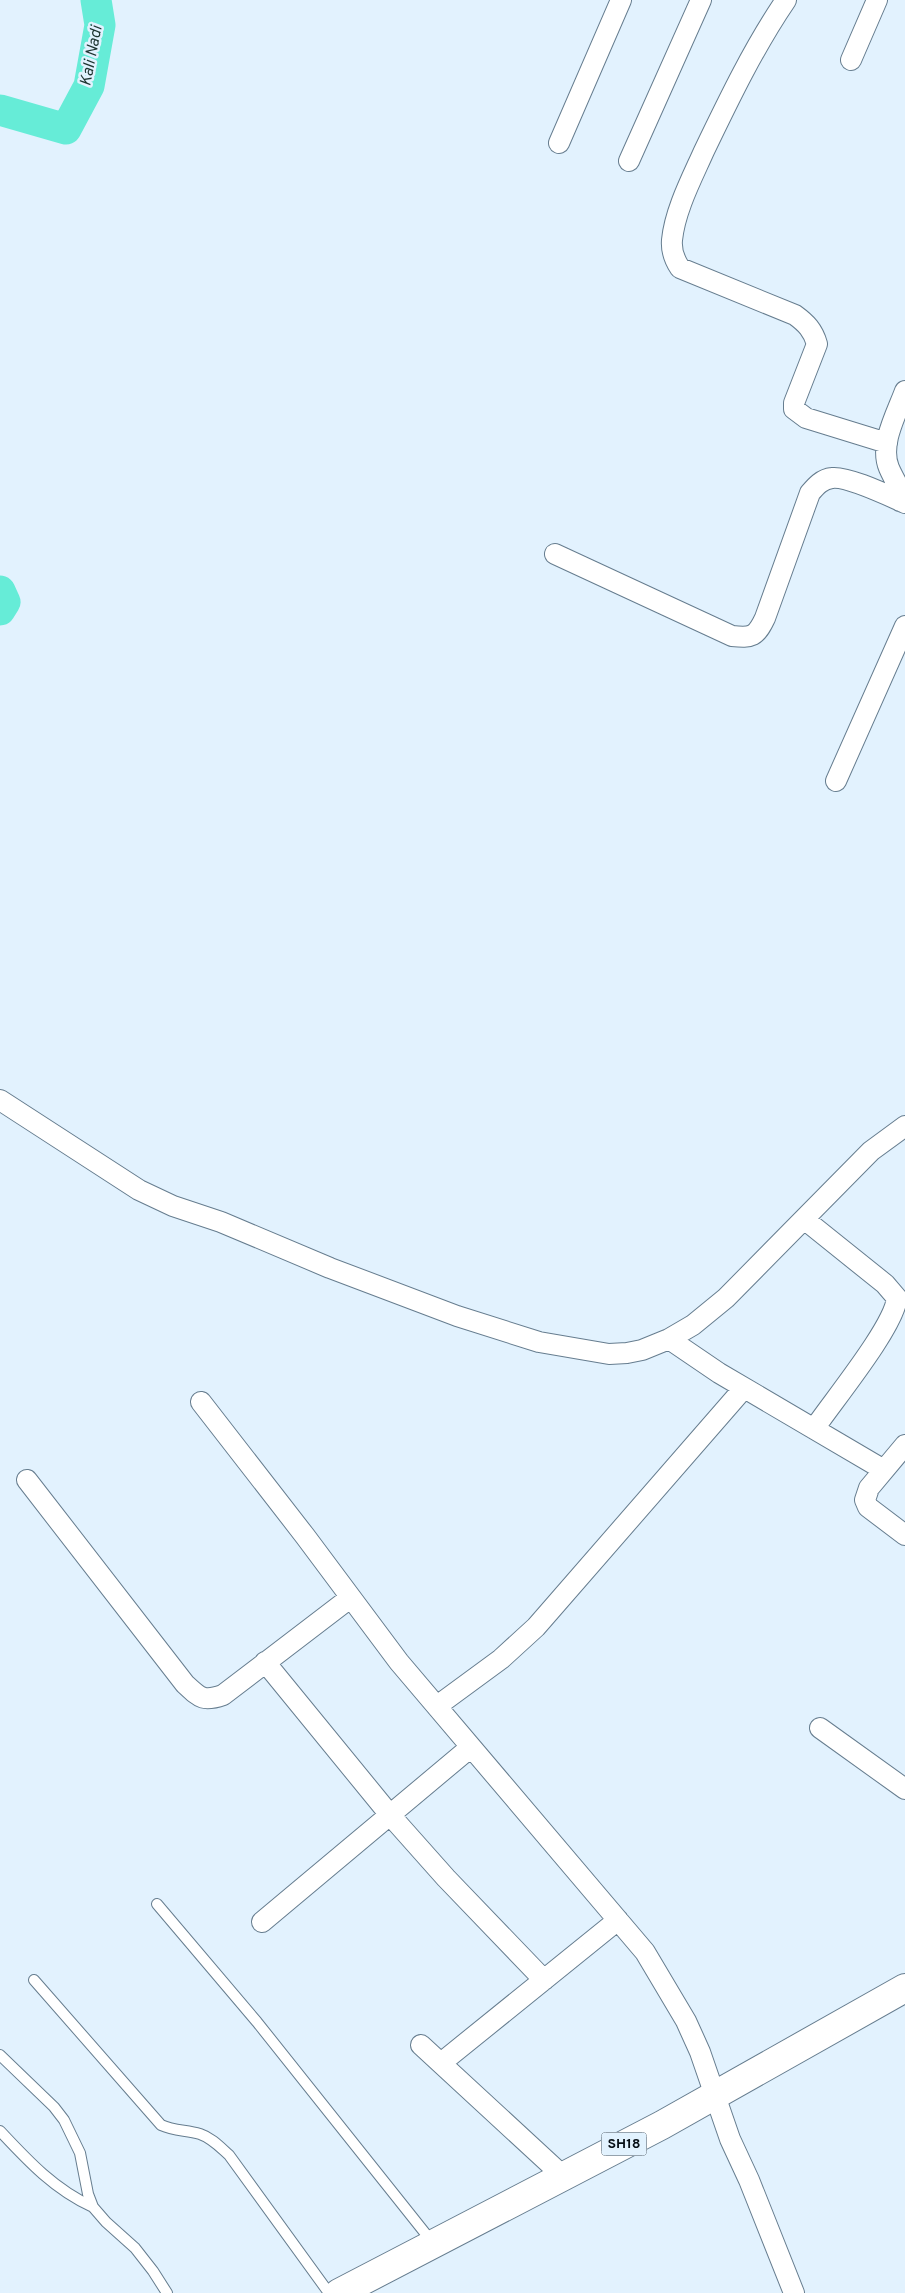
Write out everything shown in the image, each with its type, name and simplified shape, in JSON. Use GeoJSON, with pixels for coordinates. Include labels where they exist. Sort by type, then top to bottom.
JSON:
{"type":"FeatureCollection","features":[{"type":"Feature","properties":{"kind":"main road","name":"SH18"},"geometry":{"type":"LineString","coordinates":[[339,2293],[716,2094],[905,1988]]}},
{"type":"Feature","properties":{"kind":"street"},"geometry":{"type":"LineString","coordinates":[[559,143],[621,0]]}},
{"type":"Feature","properties":{"kind":"street"},"geometry":{"type":"LineString","coordinates":[[629,161],[701,0]]}},
{"type":"Feature","properties":{"kind":"street"},"geometry":{"type":"LineString","coordinates":[[786,0],[772,20],[726,104],[692,177],[672,239],[674,260],[680,268],[686,271],[795,315],[808,324],[815,335],[817,344],[794,403],[794,409],[806,418],[887,443]]}},
{"type":"Feature","properties":{"kind":"street"},"geometry":{"type":"LineString","coordinates":[[851,60],[877,0]]}},
{"type":"Feature","properties":{"kind":"street"},"geometry":{"type":"LineString","coordinates":[[902,502],[900,491],[889,468],[887,443],[905,391]]}},
{"type":"Feature","properties":{"kind":"street"},"geometry":{"type":"LineString","coordinates":[[555,554],[732,636],[753,636],[760,630],[766,618],[810,493],[816,486],[822,481],[838,478],[902,502]]}},
{"type":"Feature","properties":{"kind":"street"},"geometry":{"type":"LineString","coordinates":[[836,781],[905,626]]}},
{"type":"Feature","properties":{"kind":"street"},"geometry":{"type":"LineString","coordinates":[[0,1100],[156,1199],[221,1222],[330,1268],[457,1316],[539,1342],[609,1354],[642,1350],[669,1339],[693,1325],[726,1298],[871,1151],[905,1126]]}},
{"type":"Feature","properties":{"kind":"street"},"geometry":{"type":"LineString","coordinates":[[804,1219],[885,1284],[897,1298],[896,1305],[885,1328],[814,1429]]}},
{"type":"Feature","properties":{"kind":"street"},"geometry":{"type":"LineString","coordinates":[[669,1339],[744,1388],[884,1470]]}},
{"type":"Feature","properties":{"kind":"street"},"geometry":{"type":"LineString","coordinates":[[437,1706],[501,1659],[536,1627],[744,1388]]}},
{"type":"Feature","properties":{"kind":"street"},"geometry":{"type":"LineString","coordinates":[[200,1402],[305,1536],[398,1662],[645,1952],[664,1982],[700,2052],[730,2139],[749,2180],[794,2293]]}},
{"type":"Feature","properties":{"kind":"street"},"geometry":{"type":"LineString","coordinates":[[905,1445],[869,1488],[865,1500],[868,1507],[905,1536]]}},
{"type":"Feature","properties":{"kind":"street"},"geometry":{"type":"LineString","coordinates":[[27,1480],[185,1684],[200,1698],[211,1699],[223,1695],[350,1598]]}},
{"type":"Feature","properties":{"kind":"street"},"geometry":{"type":"LineString","coordinates":[[265,1662],[390,1815],[544,1980]]}},
{"type":"Feature","properties":{"kind":"street"},"geometry":{"type":"LineString","coordinates":[[820,1728],[905,1789]]}},
{"type":"Feature","properties":{"kind":"street"},"geometry":{"type":"LineString","coordinates":[[262,1922],[471,1746]]}},
{"type":"Feature","properties":{"kind":"street"},"geometry":{"type":"LineString","coordinates":[[441,2063],[618,1920]]}},
{"type":"Feature","properties":{"kind":"street"},"geometry":{"type":"LineString","coordinates":[[421,2045],[563,2176]]}},
{"type":"Feature","properties":{"kind":"lane"},"geometry":{"type":"LineString","coordinates":[[157,1904],[257,2022],[434,2244]]}},
{"type":"Feature","properties":{"kind":"lane"},"geometry":{"type":"LineString","coordinates":[[34,1980],[161,2125],[174,2131],[200,2134],[214,2141],[229,2155],[329,2293]]}},
{"type":"Feature","properties":{"kind":"lane"},"geometry":{"type":"LineString","coordinates":[[0,2055],[54,2107],[64,2120],[80,2153],[88,2194],[93,2207],[106,2222],[135,2248],[167,2293]]}},
{"type":"Feature","properties":{"kind":"lane"},"geometry":{"type":"LineString","coordinates":[[0,2131],[32,2165],[59,2188],[73,2198],[93,2207]]}},
{"type":"Feature","properties":{"kind":"waterway","name":"Kali Nadi"},"geometry":{"type":"LineString","coordinates":[[0,110],[66,129],[89,86],[100,25],[96,0]]}},
{"type":"Feature","properties":{"kind":"waterway","name":"Kali Nadi"},"geometry":{"type":"LineString","coordinates":[[0,591],[5,602],[0,610]]}}]}
